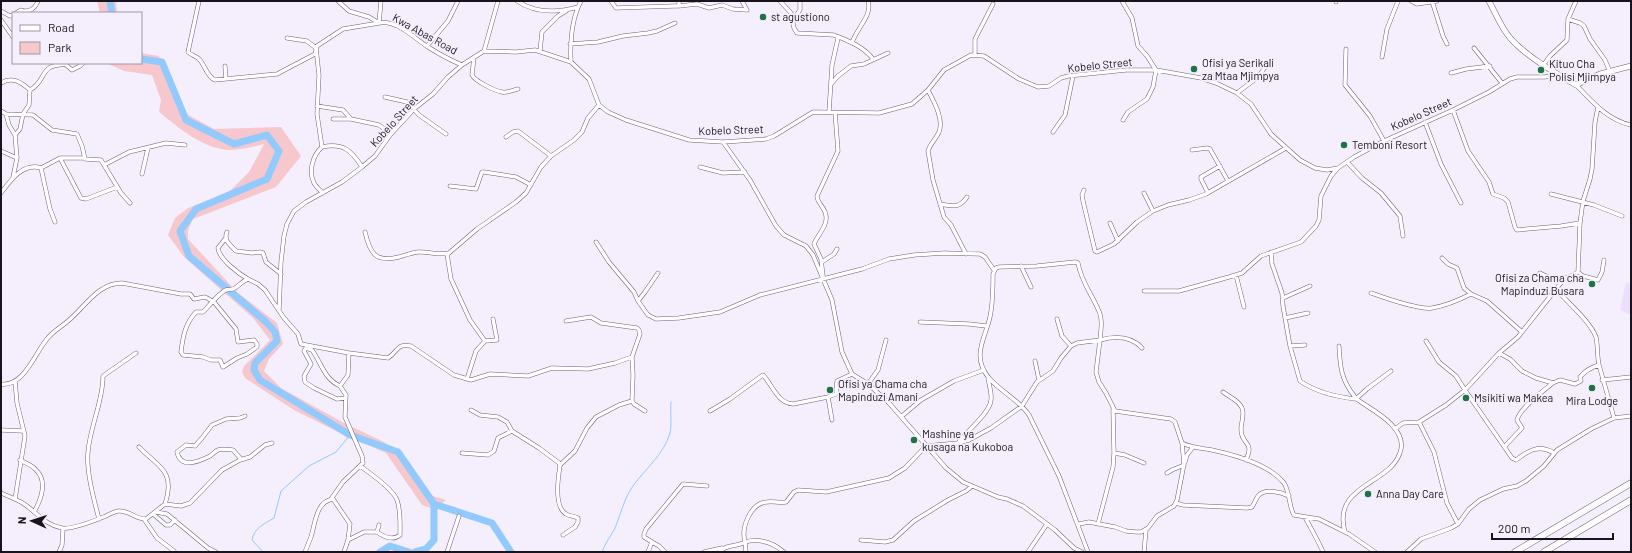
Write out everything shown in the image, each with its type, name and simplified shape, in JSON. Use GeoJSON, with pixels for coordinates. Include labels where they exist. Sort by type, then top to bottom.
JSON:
{"type":"FeatureCollection","features":[{"type":"Feature","properties":{"kind":"highway"},"geometry":{"type":"LineString","coordinates":[[1515,552],[1631,483]]}},
{"type":"Feature","properties":{"kind":"highway"},"geometry":{"type":"LineString","coordinates":[[1544,552],[1631,500]]}},
{"type":"Feature","properties":{"kind":"street"},"geometry":{"type":"LineString","coordinates":[[26,12],[30,11],[37,5],[38,1]]}},
{"type":"Feature","properties":{"kind":"street"},"geometry":{"type":"LineString","coordinates":[[199,1],[188,52],[198,58],[212,79],[278,74],[315,54],[316,48],[343,29],[379,23],[381,1]]}},
{"type":"Feature","properties":{"kind":"street","name":"Kwa Abas Road"},"geometry":{"type":"LineString","coordinates":[[338,1],[349,11],[368,17],[379,23],[385,22],[399,27],[427,46],[462,65]]}},
{"type":"Feature","properties":{"kind":"street"},"geometry":{"type":"LineString","coordinates":[[427,46],[448,21],[458,1]]}},
{"type":"Feature","properties":{"kind":"street"},"geometry":{"type":"LineString","coordinates":[[365,232],[369,249],[373,254],[386,259],[426,251],[446,254],[526,193],[541,167],[551,156],[574,140],[582,132],[588,118],[599,105],[589,79],[571,62],[540,51],[484,51],[498,1]]}},
{"type":"Feature","properties":{"kind":"street"},"geometry":{"type":"LineString","coordinates":[[517,1],[529,7],[551,12],[578,7]]}},
{"type":"Feature","properties":{"kind":"street"},"geometry":{"type":"LineString","coordinates":[[571,62],[570,44],[572,28],[581,1]]}},
{"type":"Feature","properties":{"kind":"street"},"geometry":{"type":"LineString","coordinates":[[611,1],[616,8],[697,4],[709,8],[722,5],[732,9],[747,11],[742,1]]}},
{"type":"Feature","properties":{"kind":"street"},"geometry":{"type":"LineString","coordinates":[[679,1],[679,6]]}},
{"type":"Feature","properties":{"kind":"street"},"geometry":{"type":"LineString","coordinates":[[780,1],[791,13],[796,32],[800,34],[834,35],[838,38],[860,46],[873,59]]}},
{"type":"Feature","properties":{"kind":"street"},"geometry":{"type":"LineString","coordinates":[[793,20],[800,10],[800,1]]}},
{"type":"Feature","properties":{"kind":"street"},"geometry":{"type":"LineString","coordinates":[[852,43],[854,35],[868,14],[868,1]]}},
{"type":"Feature","properties":{"kind":"street"},"geometry":{"type":"LineString","coordinates":[[1122,1],[1130,13],[1138,46],[1156,70],[1153,87],[1147,99],[1128,112],[1123,120]]}},
{"type":"Feature","properties":{"kind":"street"},"geometry":{"type":"LineString","coordinates":[[1382,57],[1387,29],[1398,1]]}},
{"type":"Feature","properties":{"kind":"street"},"geometry":{"type":"LineString","coordinates":[[1411,1],[1417,4],[1437,1]]}},
{"type":"Feature","properties":{"kind":"street"},"geometry":{"type":"LineString","coordinates":[[1432,1],[1447,44]]}},
{"type":"Feature","properties":{"kind":"street"},"geometry":{"type":"LineString","coordinates":[[1489,1],[1501,25],[1516,45],[1557,74],[1576,85],[1598,107],[1618,121],[1631,125]]}},
{"type":"Feature","properties":{"kind":"street"},"geometry":{"type":"LineString","coordinates":[[1544,64],[1550,56],[1567,40],[1568,19],[1576,1]]}},
{"type":"Feature","properties":{"kind":"street"},"geometry":{"type":"LineString","coordinates":[[975,55],[976,39],[993,4]]}},
{"type":"Feature","properties":{"kind":"street"},"geometry":{"type":"LineString","coordinates":[[540,51],[542,32],[558,16],[567,10]]}},
{"type":"Feature","properties":{"kind":"street"},"geometry":{"type":"LineString","coordinates":[[1,11],[10,16],[12,15]]}},
{"type":"Feature","properties":{"kind":"street"},"geometry":{"type":"LineString","coordinates":[[1568,19],[1584,26],[1590,40],[1605,60],[1610,72]]}},
{"type":"Feature","properties":{"kind":"street"},"geometry":{"type":"LineString","coordinates":[[1,20],[12,36]]}},
{"type":"Feature","properties":{"kind":"street"},"geometry":{"type":"LineString","coordinates":[[570,44],[598,42],[623,36],[648,33],[658,31],[675,23]]}},
{"type":"Feature","properties":{"kind":"street"},"geometry":{"type":"LineString","coordinates":[[287,38],[309,41],[316,48],[319,75],[317,106],[319,134],[322,147]]}},
{"type":"Feature","properties":{"kind":"street"},"geometry":{"type":"LineString","coordinates":[[829,112],[832,64],[838,38]]}},
{"type":"Feature","properties":{"kind":"street"},"geometry":{"type":"LineString","coordinates":[[1474,48],[1490,66],[1502,83]]}},
{"type":"Feature","properties":{"kind":"street"},"geometry":{"type":"LineString","coordinates":[[1346,49],[1345,85],[1370,116],[1384,140]]}},
{"type":"Feature","properties":{"kind":"street","name":"Kobelo Street"},"geometry":{"type":"LineString","coordinates":[[279,311],[284,236],[290,218],[298,208],[342,182],[375,156],[391,134],[414,109],[462,65],[484,51]]}},
{"type":"Feature","properties":{"kind":"street"},"geometry":{"type":"LineString","coordinates":[[831,84],[851,66],[864,64],[888,53]]}},
{"type":"Feature","properties":{"kind":"street","name":"Kobelo Street"},"geometry":{"type":"LineString","coordinates":[[599,105],[615,116],[681,138],[689,140],[723,142],[766,139],[780,133],[808,114],[815,112],[879,113],[904,107],[917,101],[944,70],[971,55],[984,56],[1019,79],[1038,86],[1050,86],[1061,78],[1073,76],[1126,70],[1156,70],[1201,78],[1237,93],[1251,104],[1271,134],[1300,160],[1307,165],[1327,170],[1338,168],[1384,140],[1453,110],[1489,92],[1502,83],[1517,77],[1545,77],[1557,74]]}},
{"type":"Feature","properties":{"kind":"street"},"geometry":{"type":"LineString","coordinates":[[474,57],[472,75],[476,80],[502,92],[518,89]]}},
{"type":"Feature","properties":{"kind":"street"},"geometry":{"type":"LineString","coordinates":[[30,90],[37,86],[47,71],[52,67],[66,64],[72,70],[75,70],[82,64]]}},
{"type":"Feature","properties":{"kind":"street"},"geometry":{"type":"LineString","coordinates":[[225,66],[226,79]]}},
{"type":"Feature","properties":{"kind":"street"},"geometry":{"type":"LineString","coordinates":[[1237,93],[1258,77],[1266,66]]}},
{"type":"Feature","properties":{"kind":"street"},"geometry":{"type":"LineString","coordinates":[[1451,73],[1470,68],[1490,66]]}},
{"type":"Feature","properties":{"kind":"street"},"geometry":{"type":"LineString","coordinates":[[1576,85],[1600,74],[1631,66]]}},
{"type":"Feature","properties":{"kind":"street"},"geometry":{"type":"LineString","coordinates":[[1053,132],[1065,115],[1073,76]]}},
{"type":"Feature","properties":{"kind":"street"},"geometry":{"type":"LineString","coordinates":[[1,83],[6,80],[15,80],[22,83],[30,90]]}},
{"type":"Feature","properties":{"kind":"street"},"geometry":{"type":"LineString","coordinates":[[15,135],[20,129],[23,114],[28,105],[30,90]]}},
{"type":"Feature","properties":{"kind":"street"},"geometry":{"type":"LineString","coordinates":[[928,90],[940,124],[939,133],[929,147],[928,151],[932,180],[944,217],[951,226],[966,254]]}},
{"type":"Feature","properties":{"kind":"street"},"geometry":{"type":"LineString","coordinates":[[386,96],[407,102],[419,115],[446,134]]}},
{"type":"Feature","properties":{"kind":"street"},"geometry":{"type":"LineString","coordinates":[[28,105],[33,115],[52,130],[77,134],[85,158]]}},
{"type":"Feature","properties":{"kind":"street"},"geometry":{"type":"LineString","coordinates":[[317,106],[343,110],[351,119]]}},
{"type":"Feature","properties":{"kind":"street"},"geometry":{"type":"LineString","coordinates":[[1578,272],[1580,223],[1583,201],[1592,169],[1595,122],[1598,107]]}},
{"type":"Feature","properties":{"kind":"street"},"geometry":{"type":"LineString","coordinates":[[1453,110],[1468,151],[1486,178],[1493,194],[1504,198],[1508,202],[1517,230],[1580,223]]}},
{"type":"Feature","properties":{"kind":"street"},"geometry":{"type":"LineString","coordinates":[[1,112],[6,114],[33,115]]}},
{"type":"Feature","properties":{"kind":"street"},"geometry":{"type":"LineString","coordinates":[[823,278],[822,262],[814,244],[826,224],[827,218],[823,208],[818,202],[817,196],[838,151],[835,112]]}},
{"type":"Feature","properties":{"kind":"street"},"geometry":{"type":"LineString","coordinates":[[6,114],[11,129],[15,135],[17,158],[13,177]]}},
{"type":"Feature","properties":{"kind":"street"},"geometry":{"type":"LineString","coordinates":[[333,119],[351,119],[379,125],[391,134]]}},
{"type":"Feature","properties":{"kind":"street"},"geometry":{"type":"LineString","coordinates":[[1425,122],[1441,164],[1461,203]]}},
{"type":"Feature","properties":{"kind":"street"},"geometry":{"type":"LineString","coordinates":[[506,137],[513,132],[518,131],[551,156]]}},
{"type":"Feature","properties":{"kind":"street"},"geometry":{"type":"LineString","coordinates":[[723,142],[745,172],[776,226],[784,235],[806,246],[812,255],[832,300],[842,352],[852,374],[868,384],[902,416],[926,446],[963,482],[1015,502],[1047,524],[1074,548],[1082,552]]}},
{"type":"Feature","properties":{"kind":"street"},"geometry":{"type":"LineString","coordinates":[[104,165],[129,152],[166,143],[185,145]]}},
{"type":"Feature","properties":{"kind":"street"},"geometry":{"type":"LineString","coordinates":[[323,193],[314,184],[312,173],[314,157],[322,147],[334,146],[352,152],[362,167]]}},
{"type":"Feature","properties":{"kind":"street"},"geometry":{"type":"LineString","coordinates":[[142,174],[148,148]]}},
{"type":"Feature","properties":{"kind":"street"},"geometry":{"type":"LineString","coordinates":[[1084,190],[1082,195],[1095,252],[1118,241],[1137,222],[1153,211],[1208,193],[1286,148]]}},
{"type":"Feature","properties":{"kind":"street"},"geometry":{"type":"LineString","coordinates":[[1192,150],[1210,149],[1228,181]]}},
{"type":"Feature","properties":{"kind":"street"},"geometry":{"type":"LineString","coordinates":[[1,151],[17,158]]}},
{"type":"Feature","properties":{"kind":"street"},"geometry":{"type":"LineString","coordinates":[[60,158],[82,198],[86,199],[117,187]]}},
{"type":"Feature","properties":{"kind":"street"},"geometry":{"type":"LineString","coordinates":[[1,193],[13,177],[23,170],[38,167],[41,168],[60,158],[85,158],[87,160],[100,159],[117,187],[130,203]]}},
{"type":"Feature","properties":{"kind":"street"},"geometry":{"type":"LineString","coordinates":[[1347,162],[1362,178],[1381,193],[1400,216],[1403,236]]}},
{"type":"Feature","properties":{"kind":"street"},"geometry":{"type":"LineString","coordinates":[[1208,193],[1201,179],[1202,176],[1220,166]]}},
{"type":"Feature","properties":{"kind":"street"},"geometry":{"type":"LineString","coordinates":[[700,167],[723,173],[745,172]]}},
{"type":"Feature","properties":{"kind":"street"},"geometry":{"type":"LineString","coordinates":[[41,168],[50,209],[55,222]]}},
{"type":"Feature","properties":{"kind":"street"},"geometry":{"type":"LineString","coordinates":[[1144,291],[1179,291],[1236,275],[1243,272],[1261,256],[1301,242],[1316,226],[1319,220],[1321,196],[1331,176],[1338,168]]}},
{"type":"Feature","properties":{"kind":"street"},"geometry":{"type":"LineString","coordinates":[[450,186],[476,188],[482,172],[516,177],[531,184]]}},
{"type":"Feature","properties":{"kind":"street"},"geometry":{"type":"LineString","coordinates":[[1144,193],[1153,211]]}},
{"type":"Feature","properties":{"kind":"street"},"geometry":{"type":"LineString","coordinates":[[1551,194],[1583,201],[1622,216]]}},
{"type":"Feature","properties":{"kind":"street"},"geometry":{"type":"LineString","coordinates":[[940,204],[958,206],[962,204],[967,197]]}},
{"type":"Feature","properties":{"kind":"street"},"geometry":{"type":"LineString","coordinates":[[1110,223],[1118,241]]}},
{"type":"Feature","properties":{"kind":"street"},"geometry":{"type":"LineString","coordinates":[[227,232],[225,235],[226,239],[237,252],[263,253],[266,262],[281,274]]}},
{"type":"Feature","properties":{"kind":"street"},"geometry":{"type":"LineString","coordinates":[[226,239],[218,248],[219,254],[230,265],[265,290],[279,311],[298,334],[301,344],[349,353],[388,358],[400,346],[411,346],[454,375],[467,379],[476,379],[490,374],[528,376],[552,368],[588,370],[632,357]]}},
{"type":"Feature","properties":{"kind":"street"},"geometry":{"type":"LineString","coordinates":[[596,242],[634,292],[638,301],[648,315],[656,319],[679,318],[720,312],[760,296],[823,278],[862,269],[893,258],[940,253],[983,255],[994,270],[990,316],[982,338],[979,352],[984,370],[988,377],[1006,395],[1022,406],[1029,415],[1042,438],[1079,524],[1088,552]]}},
{"type":"Feature","properties":{"kind":"street"},"geometry":{"type":"LineString","coordinates":[[822,262],[834,254],[837,249]]}},
{"type":"Feature","properties":{"kind":"street"},"geometry":{"type":"LineString","coordinates":[[1271,252],[1272,264],[1282,293],[1290,346],[1300,381],[1326,393],[1356,399],[1391,371]]}},
{"type":"Feature","properties":{"kind":"street"},"geometry":{"type":"LineString","coordinates":[[446,254],[451,279],[470,320],[485,341]]}},
{"type":"Feature","properties":{"kind":"street"},"geometry":{"type":"LineString","coordinates":[[1442,258],[1448,264],[1458,268],[1464,288],[1471,294],[1487,301],[1522,332]]}},
{"type":"Feature","properties":{"kind":"street"},"geometry":{"type":"LineString","coordinates":[[1578,272],[1583,276],[1598,280],[1602,272],[1604,260]]}},
{"type":"Feature","properties":{"kind":"street"},"geometry":{"type":"LineString","coordinates":[[994,270],[999,267],[1077,262],[1082,277],[1099,309],[1101,322],[1096,372],[1098,380],[1113,408],[1114,453],[1113,467],[1098,524]]}},
{"type":"Feature","properties":{"kind":"street"},"geometry":{"type":"LineString","coordinates":[[1021,266],[1031,287]]}},
{"type":"Feature","properties":{"kind":"street"},"geometry":{"type":"LineString","coordinates":[[1395,428],[1403,423],[1419,422],[1465,390],[1499,353],[1518,337],[1564,279],[1578,272]]}},
{"type":"Feature","properties":{"kind":"street"},"geometry":{"type":"LineString","coordinates":[[638,301],[658,273]]}},
{"type":"Feature","properties":{"kind":"street"},"geometry":{"type":"LineString","coordinates":[[1540,273],[1552,279],[1564,279]]}},
{"type":"Feature","properties":{"kind":"street"},"geometry":{"type":"LineString","coordinates":[[1236,275],[1244,307]]}},
{"type":"Feature","properties":{"kind":"street"},"geometry":{"type":"LineString","coordinates":[[1,384],[10,384],[15,381],[31,364],[48,337],[68,321],[82,306],[102,289],[110,285],[122,283],[181,294],[190,294],[194,299],[205,297],[214,302],[236,329],[238,342],[254,340],[257,344],[257,347],[247,354],[237,358],[224,367],[220,360],[211,360],[203,356],[183,355],[181,352],[185,327],[196,312],[203,312],[214,302],[225,290],[234,289],[243,281],[248,279]]}},
{"type":"Feature","properties":{"kind":"street"},"geometry":{"type":"LineString","coordinates":[[1283,298],[1310,286]]}},
{"type":"Feature","properties":{"kind":"street"},"geometry":{"type":"LineString","coordinates":[[1556,289],[1575,309],[1593,332],[1596,340],[1602,380],[1614,418]]}},
{"type":"Feature","properties":{"kind":"street"},"geometry":{"type":"LineString","coordinates":[[1370,293],[1416,307],[1429,308],[1454,302],[1471,294]]}},
{"type":"Feature","properties":{"kind":"street"},"geometry":{"type":"LineString","coordinates":[[1285,318],[1308,313]]}},
{"type":"Feature","properties":{"kind":"street"},"geometry":{"type":"LineString","coordinates":[[566,321],[591,317],[601,323],[637,328],[639,330],[640,334],[632,357],[634,371],[632,401],[645,411]]}},
{"type":"Feature","properties":{"kind":"street"},"geometry":{"type":"LineString","coordinates":[[467,379],[476,351],[485,341],[497,340],[494,319]]}},
{"type":"Feature","properties":{"kind":"street"},"geometry":{"type":"LineString","coordinates":[[1057,319],[1062,336],[1071,346]]}},
{"type":"Feature","properties":{"kind":"street"},"geometry":{"type":"LineString","coordinates":[[920,322],[986,326]]}},
{"type":"Feature","properties":{"kind":"street"},"geometry":{"type":"LineString","coordinates":[[746,552],[743,535],[746,523],[756,506],[767,502],[786,502],[794,492],[798,490],[826,492],[888,478],[905,468],[926,446],[958,443],[969,440],[991,428],[1022,406],[1039,380],[1050,374],[1071,346],[1109,338],[1126,338],[1142,348]]}},
{"type":"Feature","properties":{"kind":"street"},"geometry":{"type":"LineString","coordinates":[[868,384],[875,377],[878,370],[886,340]]}},
{"type":"Feature","properties":{"kind":"street"},"geometry":{"type":"LineString","coordinates":[[1426,341],[1437,360],[1456,376],[1515,460],[1530,450],[1536,448],[1543,448],[1554,453]]}},
{"type":"Feature","properties":{"kind":"street"},"geometry":{"type":"LineString","coordinates":[[1290,346],[1305,345]]}},
{"type":"Feature","properties":{"kind":"street"},"geometry":{"type":"LineString","coordinates":[[1339,346],[1340,369],[1356,399],[1376,412],[1395,428],[1401,440],[1399,454],[1390,467],[1361,489],[1348,502],[1343,512],[1343,525],[1345,532]]}},
{"type":"Feature","properties":{"kind":"street"},"geometry":{"type":"LineString","coordinates":[[305,552],[310,542],[317,512],[331,499],[340,485],[363,463],[362,456],[345,417],[346,398],[340,386],[329,378],[312,350],[306,348],[304,352],[311,364],[304,376],[306,382],[314,388],[337,399],[346,398]]}},
{"type":"Feature","properties":{"kind":"street"},"geometry":{"type":"LineString","coordinates":[[99,519],[89,470],[88,454],[90,435],[101,394],[103,376],[136,353]]}},
{"type":"Feature","properties":{"kind":"street"},"geometry":{"type":"LineString","coordinates":[[340,386],[348,375],[349,353]]}},
{"type":"Feature","properties":{"kind":"street"},"geometry":{"type":"LineString","coordinates":[[1499,353],[1510,359],[1526,373],[1553,383]]}},
{"type":"Feature","properties":{"kind":"street"},"geometry":{"type":"LineString","coordinates":[[1035,361],[1039,380]]}},
{"type":"Feature","properties":{"kind":"street"},"geometry":{"type":"LineString","coordinates":[[1505,446],[1522,428],[1516,420],[1517,418],[1528,405],[1553,383],[1560,380],[1575,384],[1581,381],[1580,377],[1582,374],[1592,367],[1599,365]]}},
{"type":"Feature","properties":{"kind":"street"},"geometry":{"type":"LineString","coordinates":[[902,416],[921,400],[956,380],[984,370]]}},
{"type":"Feature","properties":{"kind":"street"},"geometry":{"type":"LineString","coordinates":[[710,411],[730,399],[763,375],[776,394],[787,403],[793,404],[828,398],[836,394],[837,381],[852,374]]}},
{"type":"Feature","properties":{"kind":"street"},"geometry":{"type":"LineString","coordinates":[[958,443],[983,416],[990,404],[991,394],[988,377]]}},
{"type":"Feature","properties":{"kind":"street"},"geometry":{"type":"LineString","coordinates":[[1602,380],[1631,377]]}},
{"type":"Feature","properties":{"kind":"street"},"geometry":{"type":"LineString","coordinates":[[15,381],[16,403],[25,436],[15,499]]}},
{"type":"Feature","properties":{"kind":"street"},"geometry":{"type":"LineString","coordinates":[[1223,392],[1236,400],[1242,407],[1242,437],[1250,446],[1246,460]]}},
{"type":"Feature","properties":{"kind":"street"},"geometry":{"type":"LineString","coordinates":[[828,398],[832,420]]}},
{"type":"Feature","properties":{"kind":"street"},"geometry":{"type":"LineString","coordinates":[[563,535],[575,527],[578,522],[578,518],[566,514],[561,508],[558,497],[560,465],[575,451],[587,428],[596,417],[619,405],[632,401]]}},
{"type":"Feature","properties":{"kind":"street"},"geometry":{"type":"LineString","coordinates":[[1113,408],[1118,411],[1171,418],[1175,422],[1182,443],[1184,464]]}},
{"type":"Feature","properties":{"kind":"street"},"geometry":{"type":"LineString","coordinates":[[471,410],[484,416],[502,419],[507,422],[512,431],[539,448],[560,465]]}},
{"type":"Feature","properties":{"kind":"street"},"geometry":{"type":"LineString","coordinates":[[241,459],[233,450],[218,450],[202,461],[191,463],[185,462],[178,456],[177,452],[186,445],[195,446],[212,425],[226,419],[245,416]]}},
{"type":"Feature","properties":{"kind":"street"},"geometry":{"type":"LineString","coordinates":[[1407,552],[1421,539],[1432,534],[1447,531],[1458,524],[1469,509],[1480,500],[1496,492],[1526,481],[1544,466],[1554,453],[1591,429],[1614,418],[1631,416]]}},
{"type":"Feature","properties":{"kind":"street"},"geometry":{"type":"LineString","coordinates":[[1419,422],[1434,452],[1447,503],[1458,524]]}},
{"type":"Feature","properties":{"kind":"street"},"geometry":{"type":"LineString","coordinates":[[1,430],[23,431]]}},
{"type":"Feature","properties":{"kind":"street"},"geometry":{"type":"LineString","coordinates":[[462,453],[488,455],[494,451],[498,438],[512,431]]}},
{"type":"Feature","properties":{"kind":"street"},"geometry":{"type":"LineString","coordinates":[[166,504],[181,506],[190,503],[219,473],[241,459],[250,457],[265,445],[272,443]]}},
{"type":"Feature","properties":{"kind":"street"},"geometry":{"type":"LineString","coordinates":[[1182,443],[1193,447],[1228,453],[1267,468],[1285,485],[1294,515],[1318,519],[1345,532],[1375,552]]}},
{"type":"Feature","properties":{"kind":"street"},"geometry":{"type":"LineString","coordinates":[[139,446],[158,463],[166,474],[169,484],[169,493],[166,504],[149,518],[144,519]]}},
{"type":"Feature","properties":{"kind":"street"},"geometry":{"type":"LineString","coordinates":[[1079,524],[1088,522],[1115,526],[1126,531],[1141,532],[1146,530],[1157,516],[1171,508],[1176,503],[1180,491],[1184,464],[1187,455],[1193,447]]}},
{"type":"Feature","properties":{"kind":"street"},"geometry":{"type":"LineString","coordinates":[[1114,453],[1125,455],[1144,463]]}},
{"type":"Feature","properties":{"kind":"street"},"geometry":{"type":"LineString","coordinates":[[20,460],[37,470],[41,479],[41,500],[34,512]]}},
{"type":"Feature","properties":{"kind":"street"},"geometry":{"type":"LineString","coordinates":[[1167,473],[1184,464]]}},
{"type":"Feature","properties":{"kind":"street"},"geometry":{"type":"LineString","coordinates":[[348,540],[364,532],[377,532],[383,536],[392,538],[400,535],[400,518],[397,501],[381,482],[360,466]]}},
{"type":"Feature","properties":{"kind":"street"},"geometry":{"type":"LineString","coordinates":[[665,552],[659,546],[644,537],[646,529],[683,484],[707,486]]}},
{"type":"Feature","properties":{"kind":"street"},"geometry":{"type":"LineString","coordinates":[[861,540],[885,542],[893,540],[914,520],[966,491],[972,486]]}},
{"type":"Feature","properties":{"kind":"street"},"geometry":{"type":"LineString","coordinates":[[1176,503],[1183,505],[1247,508],[1253,506],[1258,496],[1264,492],[1277,492],[1289,496]]}},
{"type":"Feature","properties":{"kind":"street"},"geometry":{"type":"LineString","coordinates":[[1,493],[15,499],[46,522],[63,529],[99,519],[113,512],[125,511],[144,519],[157,538],[174,551]]}},
{"type":"Feature","properties":{"kind":"street"},"geometry":{"type":"LineString","coordinates":[[331,499],[336,501],[349,521],[348,540],[344,552]]}},
{"type":"Feature","properties":{"kind":"street"},"geometry":{"type":"LineString","coordinates":[[155,513],[166,525],[170,525],[175,520]]}},
{"type":"Feature","properties":{"kind":"street"},"geometry":{"type":"LineString","coordinates":[[155,513],[165,513],[208,548],[216,552]]}},
{"type":"Feature","properties":{"kind":"street"},"geometry":{"type":"LineString","coordinates":[[447,552],[459,516]]}},
{"type":"Feature","properties":{"kind":"street"},"geometry":{"type":"LineString","coordinates":[[1305,517],[1323,552]]}},
{"type":"Feature","properties":{"kind":"street"},"geometry":{"type":"LineString","coordinates":[[1028,552],[1047,524]]}},
{"type":"Feature","properties":{"kind":"street"},"geometry":{"type":"LineString","coordinates":[[377,532],[379,525]]}},
{"type":"Feature","properties":{"kind":"street"},"geometry":{"type":"LineString","coordinates":[[60,552],[63,529]]}},
{"type":"Feature","properties":{"kind":"street"},"geometry":{"type":"LineString","coordinates":[[1144,552],[1146,530]]}},
{"type":"Feature","properties":{"kind":"street"},"geometry":{"type":"LineString","coordinates":[[704,552],[740,545],[754,540],[773,544],[784,552]]}},
{"type":"Feature","properties":{"kind":"street"},"geometry":{"type":"LineString","coordinates":[[648,552],[652,542]]}},
{"type":"Feature","properties":{"kind":"street"},"geometry":{"type":"LineString","coordinates":[[720,552],[725,547]]}},
{"type":"Feature","properties":{"kind":"shaded area"},"geometry":{"type":"Polygon","coordinates":[[[1626,282],[1631,285],[1631,315],[1620,310],[1626,282]]]}},
{"type":"Feature","properties":{"kind":"green space"},"geometry":{"type":"Polygon","coordinates":[[[97,1],[116,1],[117,12],[100,12],[97,1]]]}},
{"type":"Feature","properties":{"kind":"green space"},"geometry":{"type":"Polygon","coordinates":[[[142,53],[159,56],[171,81],[181,111],[214,129],[281,127],[301,156],[276,187],[193,219],[188,230],[188,239],[237,292],[277,323],[283,344],[269,359],[264,371],[281,388],[344,423],[382,441],[404,455],[430,495],[446,500],[434,509],[422,505],[386,453],[336,431],[294,410],[245,378],[242,372],[244,366],[270,340],[253,318],[184,257],[168,235],[175,218],[188,208],[228,193],[249,172],[264,144],[230,150],[220,149],[201,142],[183,131],[159,112],[161,100],[152,75],[124,71],[108,64],[142,64],[142,53]]]}},
{"type":"Feature","properties":{"kind":"waterway"},"geometry":{"type":"LineString","coordinates":[[110,1],[112,12]]}},
{"type":"Feature","properties":{"kind":"waterway"},"geometry":{"type":"LineString","coordinates":[[142,59],[162,62],[186,120],[234,144],[267,135],[279,151],[267,179],[196,209],[180,231],[189,256],[265,321],[275,332],[277,341],[255,363],[254,370],[260,380],[350,435],[398,452],[434,504],[492,523],[511,552]]}},
{"type":"Feature","properties":{"kind":"waterway"},"geometry":{"type":"LineString","coordinates":[[602,552],[615,528],[630,491],[664,448],[671,430],[671,402]]}},
{"type":"Feature","properties":{"kind":"waterway"},"geometry":{"type":"LineString","coordinates":[[263,552],[252,540],[253,536],[257,529],[274,518],[281,491],[309,466],[336,452],[350,435]]}},
{"type":"Feature","properties":{"kind":"waterway"},"geometry":{"type":"LineString","coordinates":[[415,552],[426,549],[434,540],[434,504]]}},
{"type":"Feature","properties":{"kind":"waterway"},"geometry":{"type":"LineString","coordinates":[[380,552],[390,546],[409,552]]}},
{"type":"Feature","properties":{"kind":"place","name":"st agustiono"},"geometry":{"type":"Point","coordinates":[763,17]}},
{"type":"Feature","properties":{"kind":"place","name":"Ofisi ya Serikali za Mtaa Mjimpya"},"geometry":{"type":"Point","coordinates":[1194,69]}},
{"type":"Feature","properties":{"kind":"place","name":"Kituo Cha Polisi Mjimpya"},"geometry":{"type":"Point","coordinates":[1541,70]}},
{"type":"Feature","properties":{"kind":"place","name":"Temboni Resort"},"geometry":{"type":"Point","coordinates":[1344,145]}},
{"type":"Feature","properties":{"kind":"place","name":"Ofisi za Chama cha Mapinduzi Busara"},"geometry":{"type":"Point","coordinates":[1592,284]}},
{"type":"Feature","properties":{"kind":"place","name":"Mira Lodge"},"geometry":{"type":"Point","coordinates":[1592,388]}},
{"type":"Feature","properties":{"kind":"place","name":"Ofisi ya Chama cha Mapinduzi Amani"},"geometry":{"type":"Point","coordinates":[830,390]}},
{"type":"Feature","properties":{"kind":"place","name":"Msikiti wa Makea"},"geometry":{"type":"Point","coordinates":[1466,398]}},
{"type":"Feature","properties":{"kind":"place","name":"Mashine ya kusaga na Kukoboa"},"geometry":{"type":"Point","coordinates":[914,440]}},
{"type":"Feature","properties":{"kind":"place","name":"Anna Day Care"},"geometry":{"type":"Point","coordinates":[1368,494]}}]}
